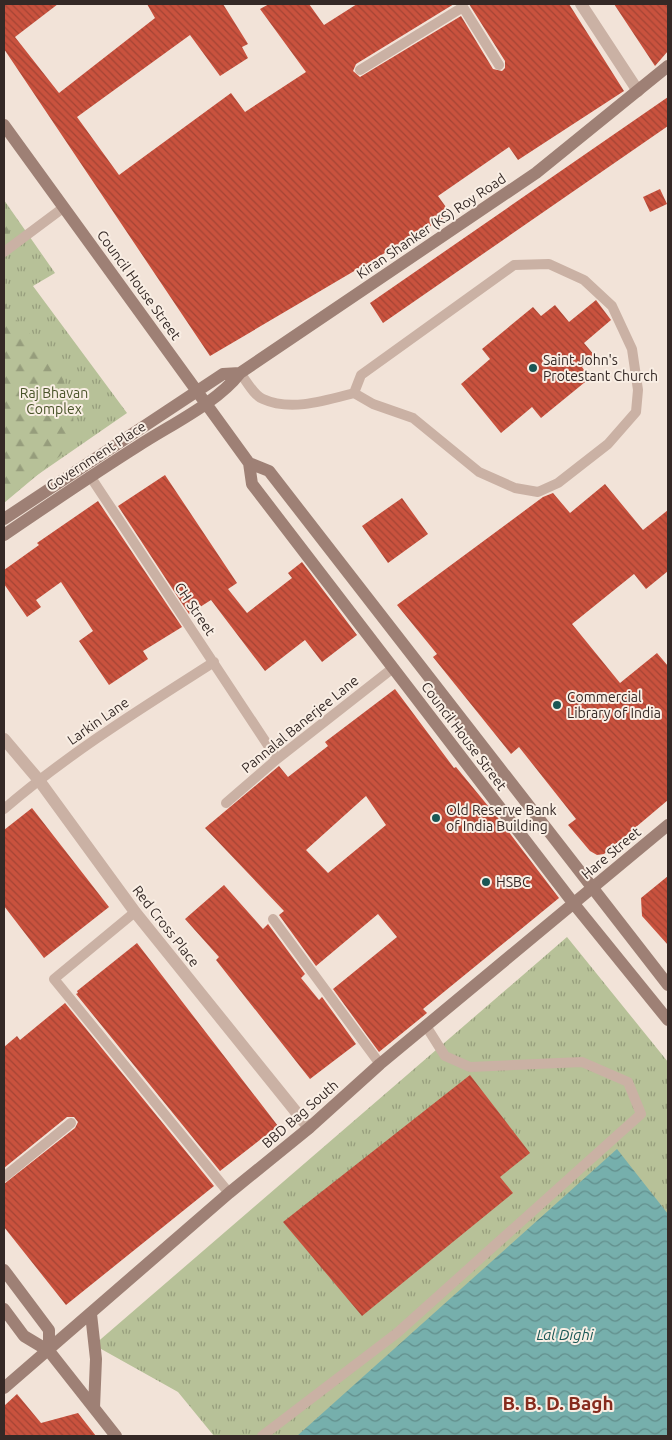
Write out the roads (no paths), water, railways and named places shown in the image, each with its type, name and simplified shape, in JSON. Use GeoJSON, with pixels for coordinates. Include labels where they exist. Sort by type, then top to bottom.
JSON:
{"type":"FeatureCollection","features":[{"type":"Feature","properties":{"kind":"main road","name":"Kiran Shanker (KS) Roy Road"},"geometry":{"type":"LineString","coordinates":[[205,403],[230,386],[240,373],[536,173],[668,66]]}},
{"type":"Feature","properties":{"kind":"main road","name":"Council House Street"},"geometry":{"type":"LineString","coordinates":[[4,125],[249,463],[252,484],[574,904],[668,1020]]}},
{"type":"Feature","properties":{"kind":"main road"},"geometry":{"type":"LineString","coordinates":[[4,518],[223,374],[240,373]]}},
{"type":"Feature","properties":{"kind":"main road","name":"Government Place"},"geometry":{"type":"LineString","coordinates":[[4,535],[90,476],[205,403]]}},
{"type":"Feature","properties":{"kind":"main road","name":"Council House Street"},"geometry":{"type":"LineString","coordinates":[[249,463],[269,471],[592,890],[668,985]]}},
{"type":"Feature","properties":{"kind":"main road","name":"Hare Street"},"geometry":{"type":"LineString","coordinates":[[574,904],[668,826]]}},
{"type":"Feature","properties":{"kind":"main road","name":"BBD Bag South"},"geometry":{"type":"LineString","coordinates":[[4,1388],[230,1193],[309,1128],[380,1064],[574,904]]}},
{"type":"Feature","properties":{"kind":"main road"},"geometry":{"type":"LineString","coordinates":[[4,1270],[49,1330],[49,1351]]}},
{"type":"Feature","properties":{"kind":"main road"},"geometry":{"type":"LineString","coordinates":[[4,1309],[24,1336],[49,1351],[116,1436]]}},
{"type":"Feature","properties":{"kind":"main road"},"geometry":{"type":"LineString","coordinates":[[91,1314],[96,1360],[94,1408]]}},
{"type":"Feature","properties":{"kind":"street"},"geometry":{"type":"LineString","coordinates":[[581,4],[638,91]]}},
{"type":"Feature","properties":{"kind":"street","name":"Red Cross Place"},"geometry":{"type":"LineString","coordinates":[[4,739],[38,779],[135,912],[309,1128]]}},
{"type":"Feature","properties":{"kind":"lane"},"geometry":{"type":"LineString","coordinates":[[360,70],[462,6],[499,65]]}},
{"type":"Feature","properties":{"kind":"lane"},"geometry":{"type":"LineString","coordinates":[[4,252],[63,208]]}},
{"type":"Feature","properties":{"kind":"lane"},"geometry":{"type":"LineString","coordinates":[[240,373],[261,399],[281,404],[315,402],[354,393],[373,404],[413,418],[479,472],[515,488],[538,492],[558,483],[608,444],[636,412],[638,390],[632,349],[612,306],[584,280],[549,264],[528,263],[514,265],[362,375],[354,393]]}},
{"type":"Feature","properties":{"kind":"lane","name":"CH Street"},"geometry":{"type":"LineString","coordinates":[[90,476],[277,758]]}},
{"type":"Feature","properties":{"kind":"lane","name":"Larkin Lane"},"geometry":{"type":"LineString","coordinates":[[4,809],[38,779],[142,707],[214,662]]}},
{"type":"Feature","properties":{"kind":"lane","name":"Pannalal Banerjee Lane"},"geometry":{"type":"LineString","coordinates":[[226,803],[277,758],[393,668]]}},
{"type":"Feature","properties":{"kind":"lane"},"geometry":{"type":"LineString","coordinates":[[135,912],[54,979],[230,1193]]}},
{"type":"Feature","properties":{"kind":"lane"},"geometry":{"type":"LineString","coordinates":[[272,919],[380,1064]]}},
{"type":"Feature","properties":{"kind":"lane"},"geometry":{"type":"LineString","coordinates":[[262,1436],[397,1334],[641,1114],[628,1082],[582,1062],[470,1067],[445,1056],[426,1026]]}},
{"type":"Feature","properties":{"kind":"lane"},"geometry":{"type":"LineString","coordinates":[[4,1177],[71,1123]]}},
{"type":"Feature","properties":{"kind":"water","name":"Lal Dighi"},"geometry":{"type":"Polygon","coordinates":[[[617,1149],[668,1214],[668,1436],[297,1436],[617,1149]]]}},
{"type":"Feature","properties":{"kind":"place","name":"Saint John's Protestant Church"},"geometry":{"type":"Point","coordinates":[533,368]}},
{"type":"Feature","properties":{"kind":"place","name":"Commercial Library of India"},"geometry":{"type":"Point","coordinates":[557,705]}},
{"type":"Feature","properties":{"kind":"place","name":"Old Reserve Bank of India Building"},"geometry":{"type":"Point","coordinates":[436,818]}},
{"type":"Feature","properties":{"kind":"place","name":"HSBC"},"geometry":{"type":"Point","coordinates":[486,882]}},
{"type":"Feature","properties":{"kind":"district","name":"B. B. D. Bagh"},"geometry":{"type":"Point","coordinates":[558,1403]}},
{"type":"Feature","properties":{"kind":"park label","name":"Raj Bhavan Complex"},"geometry":{"type":"Point","coordinates":[54,402]}}]}
